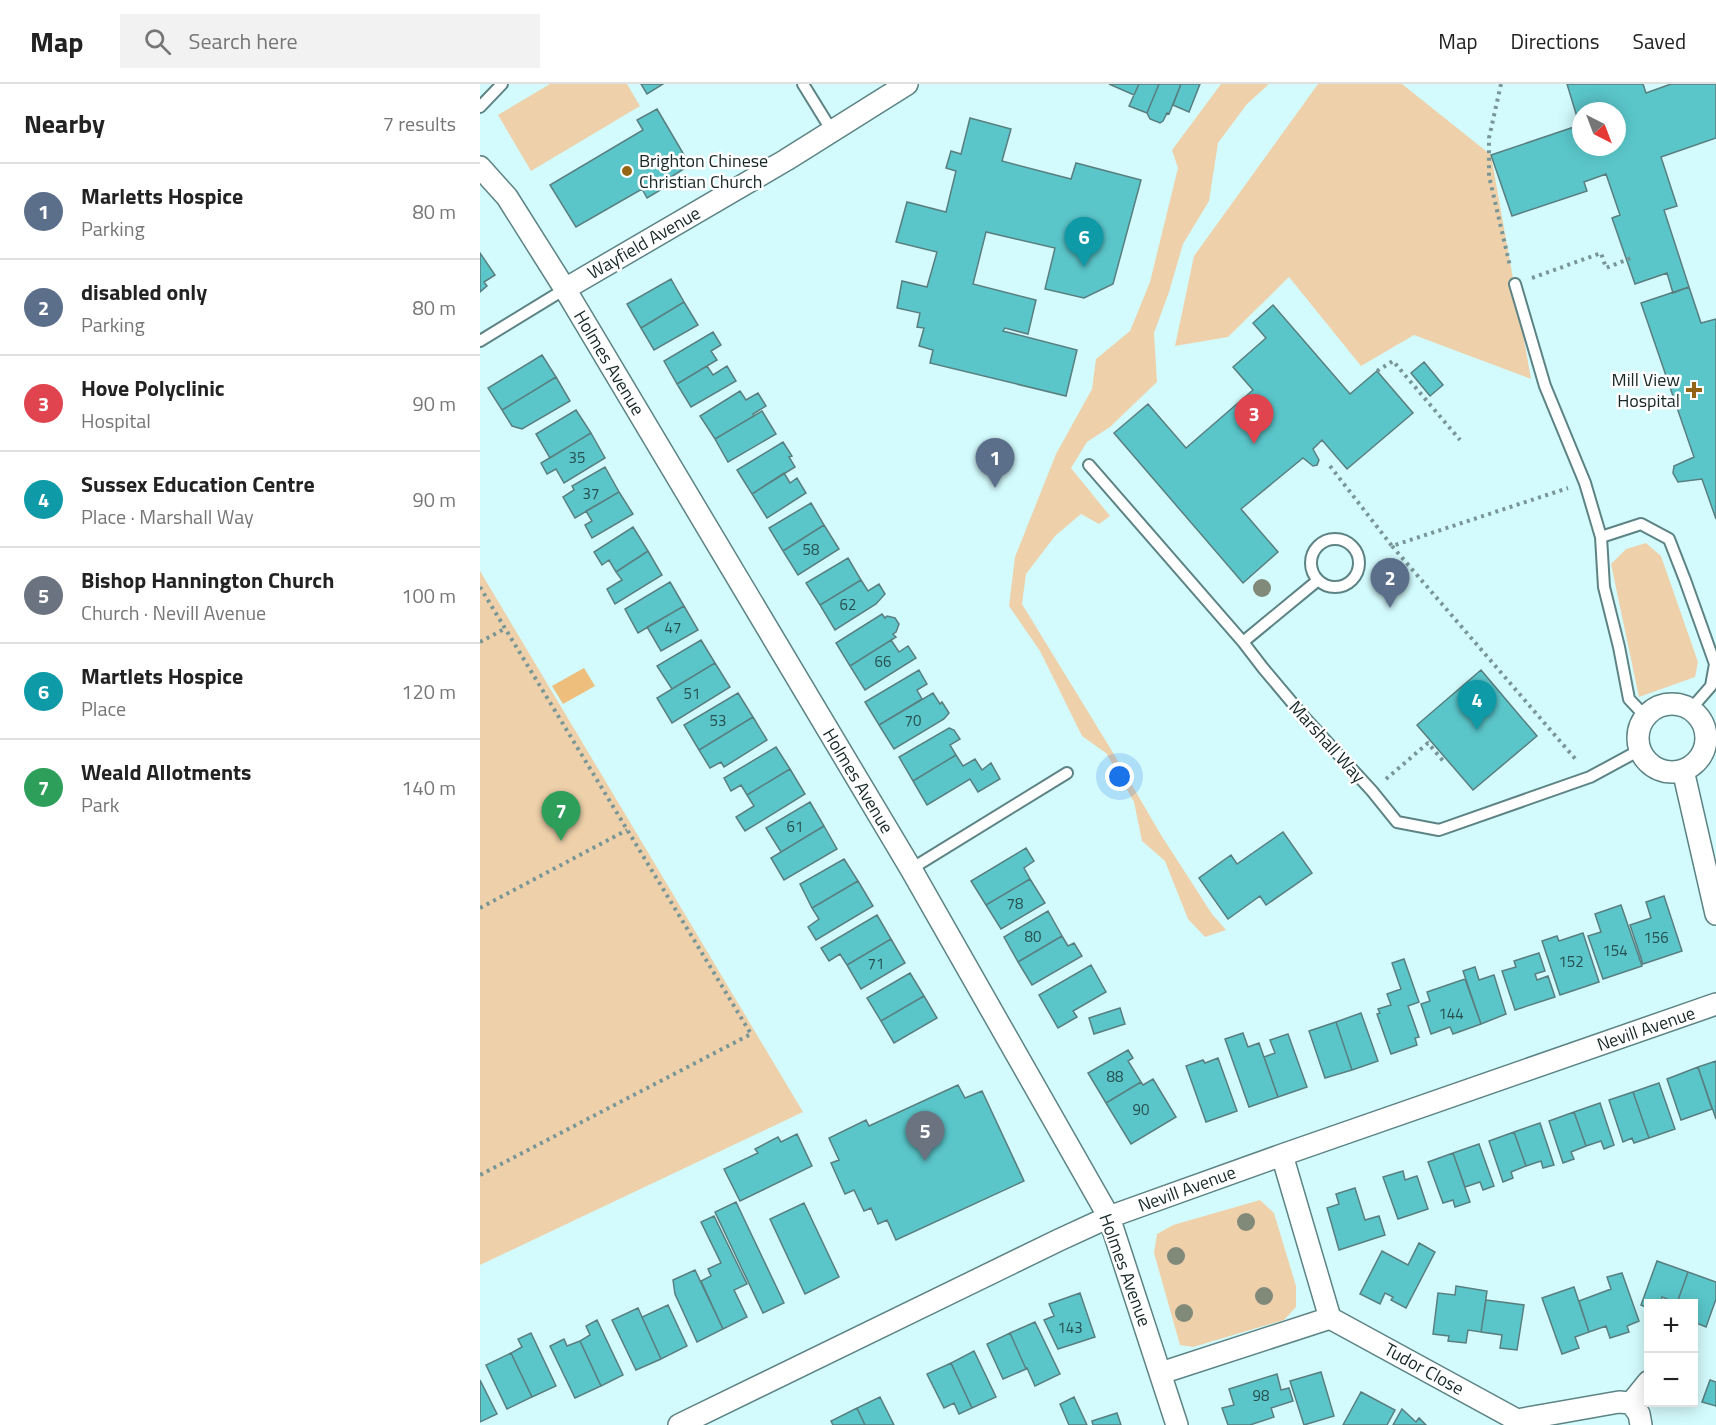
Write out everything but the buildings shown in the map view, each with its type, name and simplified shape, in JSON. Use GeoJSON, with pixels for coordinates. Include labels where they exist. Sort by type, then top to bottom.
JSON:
{"type":"FeatureCollection","features":[{"type":"Feature","properties":{"kind":"street","name":"Wayfield Avenue"},"geometry":{"type":"LineString","coordinates":[[565,289],[776,166],[907,84]]}},
{"type":"Feature","properties":{"kind":"street","name":"Holmes Avenue"},"geometry":{"type":"LineString","coordinates":[[480,167],[507,197],[565,289],[911,869],[1109,1217],[1177,1425]]}},
{"type":"Feature","properties":{"kind":"street"},"geometry":{"type":"LineString","coordinates":[[1666,704],[1679,704],[1691,709],[1700,717],[1711,738],[1697,762],[1683,770],[1664,771],[1654,767],[1645,759],[1640,750],[1638,738],[1645,716],[1655,708],[1666,704]]}},
{"type":"Feature","properties":{"kind":"street"},"geometry":{"type":"LineString","coordinates":[[1683,770],[1716,914]]}},
{"type":"Feature","properties":{"kind":"street","name":"Nevill Avenue"},"geometry":{"type":"LineString","coordinates":[[679,1425],[1109,1217],[1716,1004]]}},
{"type":"Feature","properties":{"kind":"street"},"geometry":{"type":"LineString","coordinates":[[1161,1373],[1330,1318],[1282,1155]]}},
{"type":"Feature","properties":{"kind":"street","name":"Tudor Close"},"geometry":{"type":"LineString","coordinates":[[1330,1318],[1518,1423],[1605,1404],[1631,1403]]}},
{"type":"Feature","properties":{"kind":"street"},"geometry":{"type":"LineString","coordinates":[[1641,1425],[1639,1414],[1631,1403],[1644,1387]]}},
{"type":"Feature","properties":{"kind":"lane"},"geometry":{"type":"LineString","coordinates":[[480,107],[502,84]]}},
{"type":"Feature","properties":{"kind":"lane"},"geometry":{"type":"LineString","coordinates":[[803,84],[832,131]]}},
{"type":"Feature","properties":{"kind":"lane"},"geometry":{"type":"LineString","coordinates":[[1515,284],[1545,386],[1585,483],[1601,537],[1604,586],[1629,699],[1645,716]]}},
{"type":"Feature","properties":{"kind":"lane"},"geometry":{"type":"LineString","coordinates":[[480,341],[565,289]]}},
{"type":"Feature","properties":{"kind":"lane","name":"Marshall Way"},"geometry":{"type":"LineString","coordinates":[[1089,465],[1397,822],[1440,830],[1590,777],[1640,750]]}},
{"type":"Feature","properties":{"kind":"lane"},"geometry":{"type":"LineString","coordinates":[[1601,537],[1641,524],[1669,539],[1715,664],[1711,686],[1691,709]]}},
{"type":"Feature","properties":{"kind":"lane"},"geometry":{"type":"LineString","coordinates":[[1341,539],[1354,548],[1359,561],[1356,576],[1345,586],[1330,588],[1317,581],[1310,566],[1313,551],[1325,540],[1341,539]]}},
{"type":"Feature","properties":{"kind":"lane"},"geometry":{"type":"LineString","coordinates":[[1243,642],[1317,581]]}},
{"type":"Feature","properties":{"kind":"lane"},"geometry":{"type":"LineString","coordinates":[[911,869],[1067,773]]}},
{"type":"Feature","properties":{"kind":"path"},"geometry":{"type":"LineString","coordinates":[[1501,84],[1489,138],[1489,176],[1515,284],[1601,253],[1606,268],[1631,258]]}},
{"type":"Feature","properties":{"kind":"path"},"geometry":{"type":"LineString","coordinates":[[1377,371],[1393,361],[1460,441]]}},
{"type":"Feature","properties":{"kind":"path"},"geometry":{"type":"LineString","coordinates":[[1330,466],[1392,546],[1590,777]]}},
{"type":"Feature","properties":{"kind":"path"},"geometry":{"type":"LineString","coordinates":[[1392,546],[1585,483]]}},
{"type":"Feature","properties":{"kind":"path"},"geometry":{"type":"LineString","coordinates":[[480,586],[751,1034],[480,1175]]}},
{"type":"Feature","properties":{"kind":"path"},"geometry":{"type":"LineString","coordinates":[[480,642],[506,628]]}},
{"type":"Feature","properties":{"kind":"path"},"geometry":{"type":"LineString","coordinates":[[1372,791],[1428,743],[1444,762]]}},
{"type":"Feature","properties":{"kind":"path"},"geometry":{"type":"LineString","coordinates":[[480,908],[627,830]]}},
{"type":"Feature","properties":{"kind":"shaded area"},"geometry":{"type":"Polygon","coordinates":[[[550,84],[627,84],[640,106],[531,171],[498,115],[550,84]]]}},
{"type":"Feature","properties":{"kind":"shaded area"},"geometry":{"type":"Polygon","coordinates":[[[1221,84],[1269,84],[1247,104],[1218,143],[1209,201],[1183,244],[1154,333],[1157,382],[1110,427],[1087,442],[1071,468],[1110,516],[1099,524],[1081,514],[1055,536],[1026,574],[1022,604],[1161,835],[1212,914],[1226,930],[1205,937],[1188,919],[1165,861],[1142,841],[1134,802],[1106,753],[1082,736],[1040,651],[1009,606],[1015,557],[1056,454],[1092,389],[1096,359],[1130,331],[1150,282],[1178,168],[1172,150],[1221,84]]]}},
{"type":"Feature","properties":{"kind":"shaded area"},"geometry":{"type":"Polygon","coordinates":[[[1318,84],[1402,84],[1491,155],[1531,379],[1414,335],[1361,366],[1289,277],[1228,337],[1175,346],[1194,256],[1318,84]]]}},
{"type":"Feature","properties":{"kind":"shaded area"},"geometry":{"type":"Polygon","coordinates":[[[1646,543],[1661,556],[1698,662],[1695,677],[1639,697],[1611,564],[1626,549],[1646,543]]]}},
{"type":"Feature","properties":{"kind":"shaded area"},"geometry":{"type":"Polygon","coordinates":[[[480,571],[803,1112],[480,1265],[480,571]]]}},
{"type":"Feature","properties":{"kind":"shaded area"},"geometry":{"type":"Polygon","coordinates":[[[584,668],[595,686],[563,704],[552,686],[584,668]]]}},
{"type":"Feature","properties":{"kind":"shaded area"},"geometry":{"type":"Polygon","coordinates":[[[1260,1200],[1274,1213],[1296,1286],[1296,1307],[1284,1320],[1193,1347],[1180,1345],[1154,1253],[1157,1234],[1173,1225],[1260,1200]]]}},
{"type":"Feature","properties":{"kind":"place","name":"Brighton Chinese Christian Church"},"geometry":{"type":"Point","coordinates":[627,171]}},
{"type":"Feature","properties":{"kind":"place","name":"Martlets Hospice"},"geometry":{"type":"Point","coordinates":[1084,267]}},
{"type":"Feature","properties":{"kind":"place","name":"Mill View Hospital"},"geometry":{"type":"Point","coordinates":[1694,390]}},
{"type":"Feature","properties":{"kind":"place","name":"Hove Polyclinic"},"geometry":{"type":"Point","coordinates":[1254,444]}},
{"type":"Feature","properties":{"kind":"place","name":"Marletts Hospice"},"geometry":{"type":"Point","coordinates":[995,488]}},
{"type":"Feature","properties":{"kind":"place","name":"disabled only"},"geometry":{"type":"Point","coordinates":[1390,608]}},
{"type":"Feature","properties":{"kind":"place","name":"Sussex Education Centre"},"geometry":{"type":"Point","coordinates":[1477,730]}},
{"type":"Feature","properties":{"kind":"place","name":"Weald Allotments"},"geometry":{"type":"Point","coordinates":[561,841]}},
{"type":"Feature","properties":{"kind":"place","name":"Bishop Hannington Church"},"geometry":{"type":"Point","coordinates":[925,1161]}}]}
